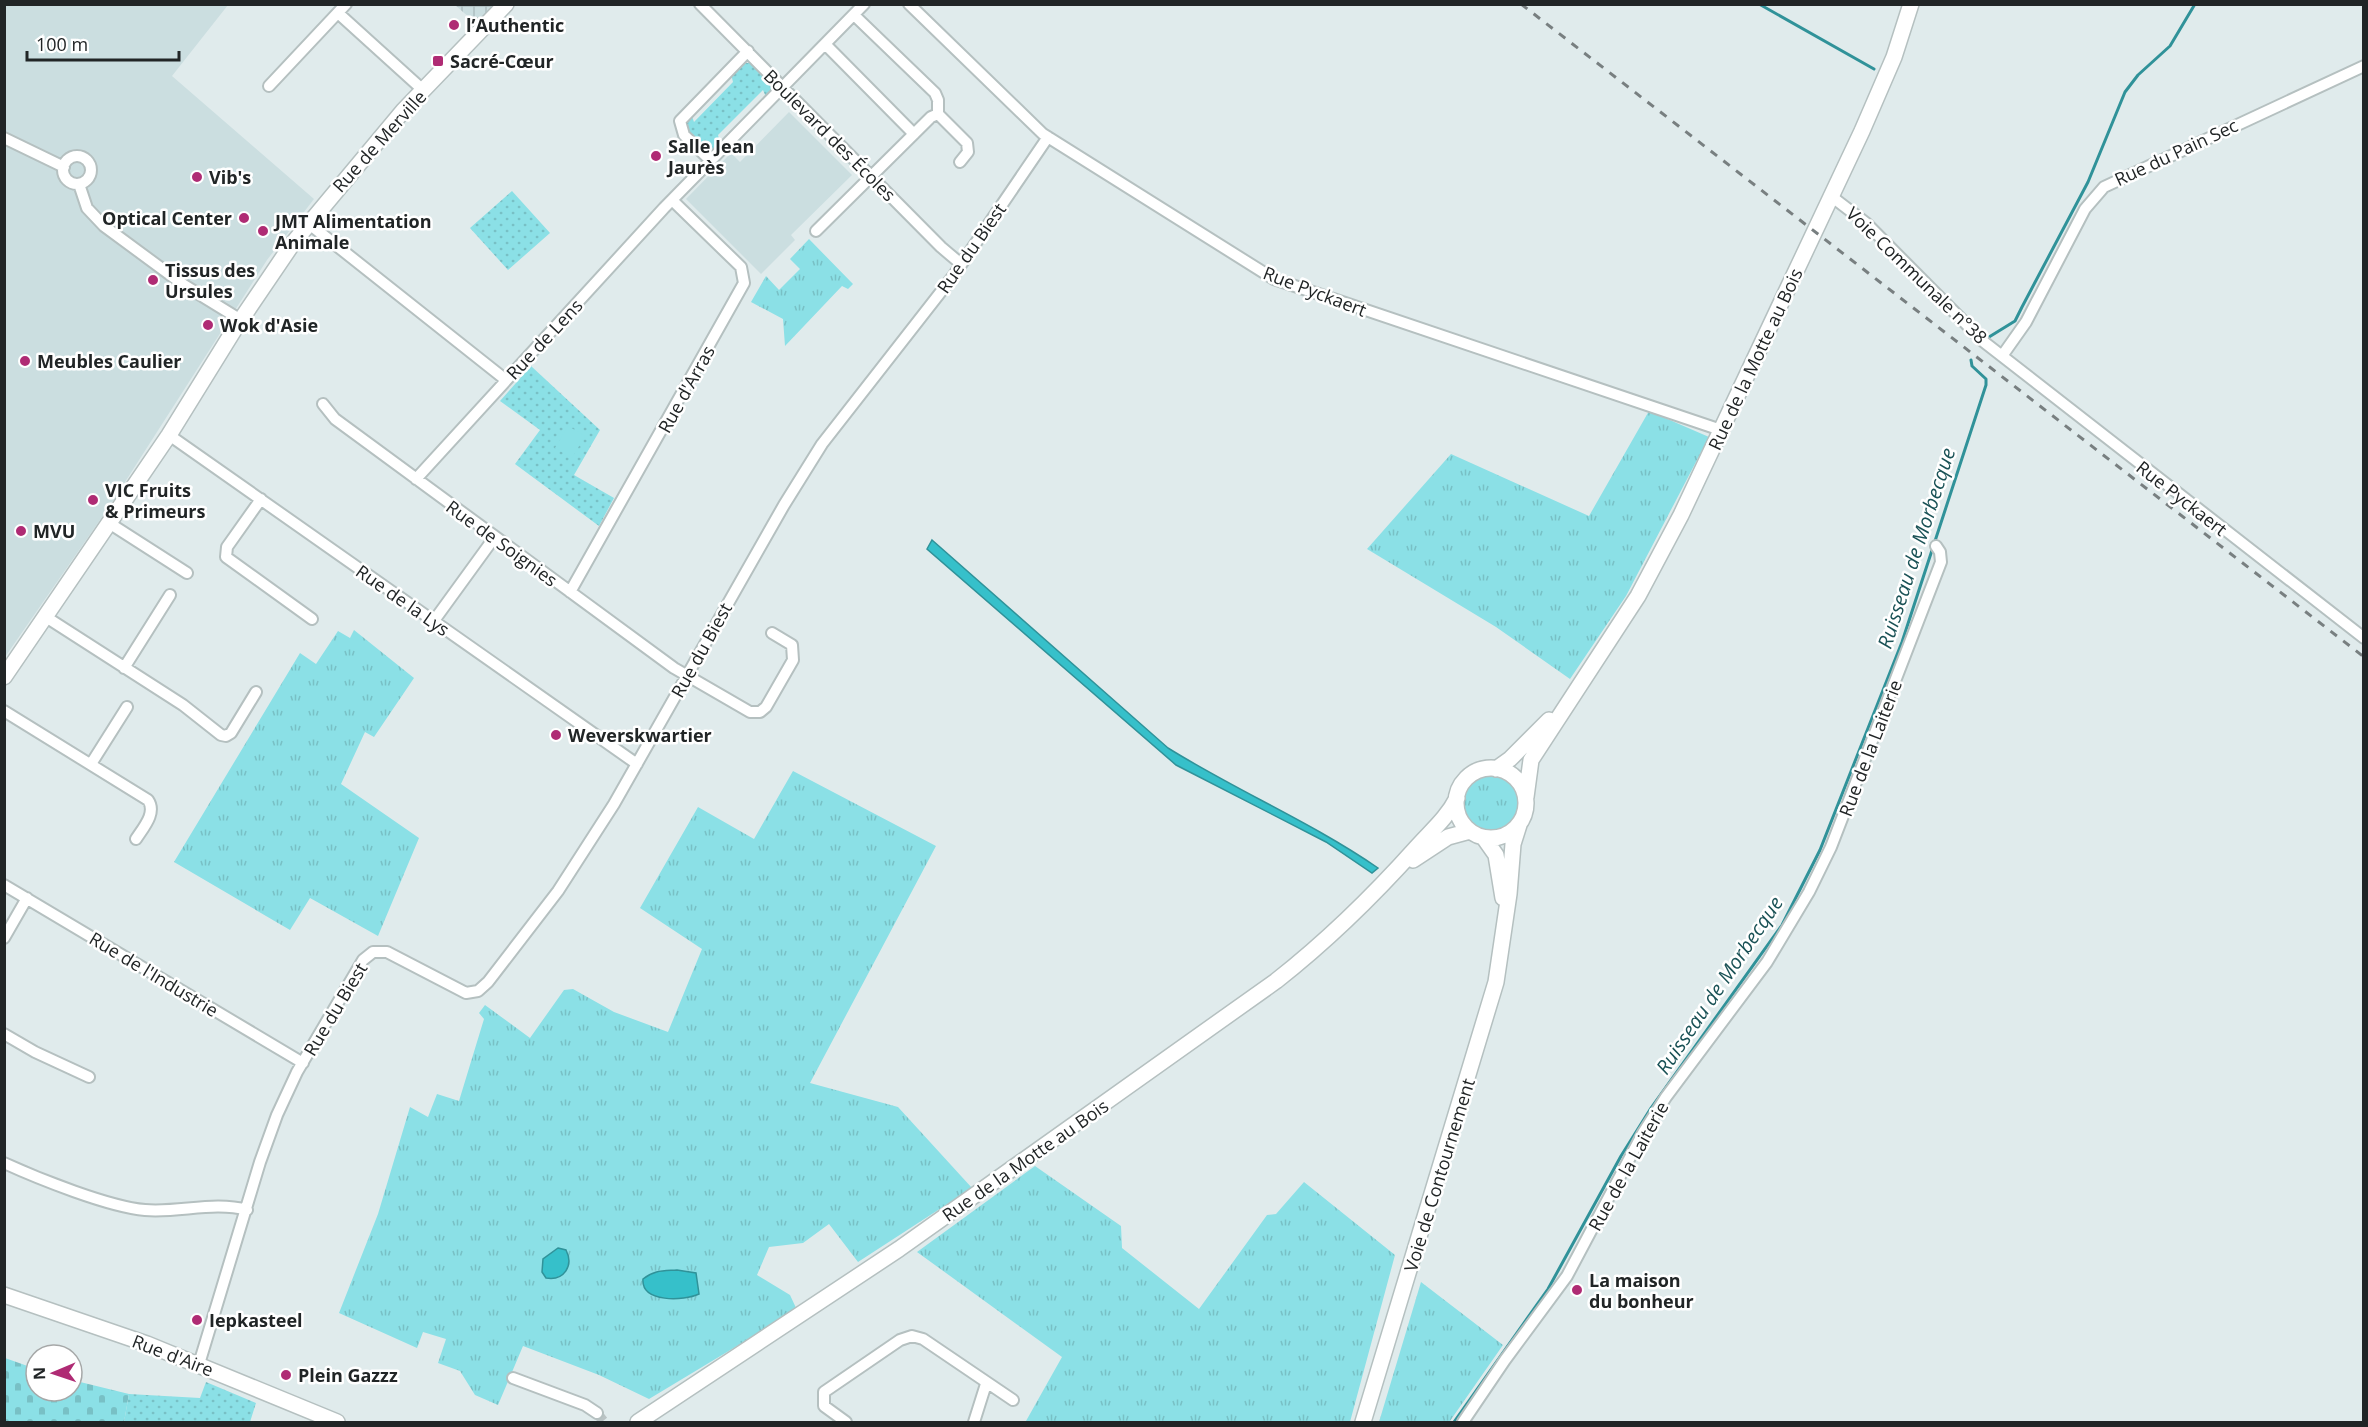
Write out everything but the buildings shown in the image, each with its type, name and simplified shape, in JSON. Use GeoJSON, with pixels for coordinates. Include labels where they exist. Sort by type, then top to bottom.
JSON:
{"type":"FeatureCollection","features":[{"type":"Feature","properties":{"kind":"main road","name":"Rue de Merville"},"geometry":{"type":"LineString","coordinates":[[4,677],[169,435],[241,320],[308,223],[423,90],[506,4]]}},
{"type":"Feature","properties":{"kind":"main road","name":"Rue de la Motte au Bois"},"geometry":{"type":"LineString","coordinates":[[1526,796],[1531,760],[1649,577],[1721,430],[1884,82],[1911,4]]}},
{"type":"Feature","properties":{"kind":"main road","name":"Rue de la Motte au Bois"},"geometry":{"type":"LineString","coordinates":[[1496,769],[1510,759],[1569,698]]}},
{"type":"Feature","properties":{"kind":"main road"},"geometry":{"type":"LineString","coordinates":[[1484,769],[1496,769],[1515,778],[1526,796],[1526,810],[1513,844],[1505,925],[1496,855],[1484,838],[1470,831],[1458,814],[1457,798],[1461,787],[1469,777],[1484,769]]}},
{"type":"Feature","properties":{"kind":"main road","name":"Rue de la Motte au Bois"},"geometry":{"type":"LineString","coordinates":[[638,1422],[899,1249],[1247,1002],[1331,935],[1393,874],[1446,816],[1457,798]]}},
{"type":"Feature","properties":{"kind":"main road"},"geometry":{"type":"LineString","coordinates":[[1484,838],[1505,836],[1519,825]]}},
{"type":"Feature","properties":{"kind":"main road","name":"Rue de la Motte au Bois"},"geometry":{"type":"LineString","coordinates":[[1393,874],[1448,837],[1470,831]]}},
{"type":"Feature","properties":{"kind":"main road","name":"Voie de Contournement"},"geometry":{"type":"LineString","coordinates":[[1363,1422],[1487,1016],[1499,970],[1505,925]]}},
{"type":"Feature","properties":{"kind":"main road","name":"Rue d'Aire"},"geometry":{"type":"LineString","coordinates":[[4,1295],[199,1365],[338,1422]]}},
{"type":"Feature","properties":{"kind":"street"},"geometry":{"type":"LineString","coordinates":[[269,86],[346,4]]}},
{"type":"Feature","properties":{"kind":"street","name":"Boulevard des Écoles"},"geometry":{"type":"LineString","coordinates":[[700,4],[871,177],[961,264]]}},
{"type":"Feature","properties":{"kind":"street","name":"Rue de Lens"},"geometry":{"type":"LineString","coordinates":[[416,479],[672,200],[864,4]]}},
{"type":"Feature","properties":{"kind":"street","name":"Rue Pyckaert"},"geometry":{"type":"LineString","coordinates":[[909,4],[1048,137],[1281,282],[1721,430]]}},
{"type":"Feature","properties":{"kind":"street"},"geometry":{"type":"LineString","coordinates":[[338,13],[423,90]]}},
{"type":"Feature","properties":{"kind":"street"},"geometry":{"type":"LineString","coordinates":[[854,15],[935,93],[938,100],[938,114],[967,143],[968,152],[960,162]]}},
{"type":"Feature","properties":{"kind":"street"},"geometry":{"type":"LineString","coordinates":[[825,44],[914,134]]}},
{"type":"Feature","properties":{"kind":"street"},"geometry":{"type":"LineString","coordinates":[[710,160],[684,135],[680,121],[747,51]]}},
{"type":"Feature","properties":{"kind":"street","name":"Rue du Pain Sec"},"geometry":{"type":"LineString","coordinates":[[2002,356],[2026,322],[2088,204],[2104,187],[2364,66]]}},
{"type":"Feature","properties":{"kind":"street"},"geometry":{"type":"LineString","coordinates":[[816,231],[914,134],[938,114]]}},
{"type":"Feature","properties":{"kind":"street","name":"Rue du Biest"},"geometry":{"type":"LineString","coordinates":[[303,1063],[363,960],[373,952],[392,954],[462,993],[474,993],[485,986],[570,875],[637,764],[784,505],[828,434],[961,264],[1048,137]]}},
{"type":"Feature","properties":{"kind":"street"},"geometry":{"type":"LineString","coordinates":[[4,138],[64,167]]}},
{"type":"Feature","properties":{"kind":"street"},"geometry":{"type":"LineString","coordinates":[[79,184],[90,175],[88,162],[75,157],[69,160],[64,167],[67,179],[79,184],[87,208],[104,226],[184,285],[241,320]]}},
{"type":"Feature","properties":{"kind":"street","name":"Voie Communale n°38"},"geometry":{"type":"LineString","coordinates":[[1831,196],[1866,222],[1975,334],[2002,356]]}},
{"type":"Feature","properties":{"kind":"street","name":"Rue d'Arras"},"geometry":{"type":"LineString","coordinates":[[570,592],[744,283],[741,267],[672,200]]}},
{"type":"Feature","properties":{"kind":"street"},"geometry":{"type":"LineString","coordinates":[[308,223],[506,380]]}},
{"type":"Feature","properties":{"kind":"street","name":"Rue Pyckaert"},"geometry":{"type":"LineString","coordinates":[[2002,356],[2364,638]]}},
{"type":"Feature","properties":{"kind":"street","name":"Rue de Soignies"},"geometry":{"type":"LineString","coordinates":[[323,404],[335,419],[494,538],[687,676],[747,711],[760,712],[766,707],[794,656],[792,645],[772,633]]}},
{"type":"Feature","properties":{"kind":"street","name":"Rue de la Lys"},"geometry":{"type":"LineString","coordinates":[[169,435],[637,764]]}},
{"type":"Feature","properties":{"kind":"street"},"geometry":{"type":"LineString","coordinates":[[261,499],[227,548],[226,557],[312,619]]}},
{"type":"Feature","properties":{"kind":"street"},"geometry":{"type":"LineString","coordinates":[[109,523],[187,573]]}},
{"type":"Feature","properties":{"kind":"street"},"geometry":{"type":"LineString","coordinates":[[433,622],[494,538]]}},
{"type":"Feature","properties":{"kind":"street","name":"Rue de la Laiterie"},"geometry":{"type":"LineString","coordinates":[[1463,1422],[1504,1360],[1571,1270],[1619,1174],[1654,1116],[1743,998],[1809,892],[1835,836],[1941,562],[1940,552],[1936,546]]}},
{"type":"Feature","properties":{"kind":"street"},"geometry":{"type":"LineString","coordinates":[[124,668],[170,595]]}},
{"type":"Feature","properties":{"kind":"street"},"geometry":{"type":"LineString","coordinates":[[46,617],[183,705],[224,736],[231,733],[256,692]]}},
{"type":"Feature","properties":{"kind":"street"},"geometry":{"type":"LineString","coordinates":[[91,764],[127,707]]}},
{"type":"Feature","properties":{"kind":"street"},"geometry":{"type":"LineString","coordinates":[[4,711],[148,800],[152,808],[136,839]]}},
{"type":"Feature","properties":{"kind":"street","name":"Rue de l'Industrie"},"geometry":{"type":"LineString","coordinates":[[4,885],[303,1063]]}},
{"type":"Feature","properties":{"kind":"street"},"geometry":{"type":"LineString","coordinates":[[4,938],[27,898]]}},
{"type":"Feature","properties":{"kind":"street"},"geometry":{"type":"LineString","coordinates":[[4,1034],[39,1054],[89,1077]]}},
{"type":"Feature","properties":{"kind":"street"},"geometry":{"type":"LineString","coordinates":[[199,1365],[274,1123],[303,1063]]}},
{"type":"Feature","properties":{"kind":"street"},"geometry":{"type":"LineString","coordinates":[[4,1163],[129,1208],[164,1210],[231,1207],[247,1210]]}},
{"type":"Feature","properties":{"kind":"street"},"geometry":{"type":"LineString","coordinates":[[846,1422],[824,1406],[824,1392],[908,1336],[923,1339],[986,1384],[1013,1400]]}},
{"type":"Feature","properties":{"kind":"street"},"geometry":{"type":"LineString","coordinates":[[513,1378],[585,1405],[597,1413]]}},
{"type":"Feature","properties":{"kind":"street"},"geometry":{"type":"LineString","coordinates":[[974,1422],[986,1384]]}},
{"type":"Feature","properties":{"kind":"shaded area"},"geometry":{"type":"Polygon","coordinates":[[[5,5],[228,5],[172,76],[314,199],[267,260],[109,507],[5,657],[5,5]]]}},
{"type":"Feature","properties":{"kind":"shaded area"},"geometry":{"type":"Polygon","coordinates":[[[455,5],[498,5],[479,26],[455,5]]]}},
{"type":"Feature","properties":{"kind":"shaded area"},"geometry":{"type":"Polygon","coordinates":[[[789,112],[852,175],[791,235],[795,240],[761,274],[686,199],[731,153],[740,162],[789,112]]]}},
{"type":"Feature","properties":{"kind":"shaded area"},"geometry":{"type":"Polygon","coordinates":[[[932,540],[1168,748],[1327,836],[1378,868],[1372,873],[1326,842],[1176,765],[927,549],[932,540]]]}},
{"type":"Feature","properties":{"kind":"shaded area"},"geometry":{"type":"Polygon","coordinates":[[[558,1248],[566,1250],[568,1267],[558,1277],[546,1278],[542,1272],[543,1259],[558,1248]]]}},
{"type":"Feature","properties":{"kind":"shaded area"},"geometry":{"type":"Polygon","coordinates":[[[677,1270],[696,1273],[699,1294],[684,1298],[665,1298],[656,1296],[644,1287],[643,1279],[651,1274],[677,1270]]]}},
{"type":"Feature","properties":{"kind":"green space"},"geometry":{"type":"Polygon","coordinates":[[[743,63],[751,63],[772,84],[771,92],[766,97],[763,90],[718,135],[720,143],[714,149],[707,150],[685,128],[685,121],[691,114],[694,122],[733,82],[731,74],[743,63]]]}},
{"type":"Feature","properties":{"kind":"green space"},"geometry":{"type":"Polygon","coordinates":[[[512,191],[550,233],[508,270],[470,228],[512,191]]]}},
{"type":"Feature","properties":{"kind":"green space"},"geometry":{"type":"Polygon","coordinates":[[[809,239],[853,284],[848,289],[842,286],[785,346],[783,319],[751,302],[766,276],[779,290],[800,269],[790,259],[809,239]]]}},
{"type":"Feature","properties":{"kind":"green space"},"geometry":{"type":"Polygon","coordinates":[[[531,366],[600,430],[574,475],[614,498],[599,526],[515,464],[540,430],[500,401],[531,366]]]}},
{"type":"Feature","properties":{"kind":"green space"},"geometry":{"type":"Polygon","coordinates":[[[1649,411],[1709,437],[1626,596],[1570,679],[1496,627],[1367,549],[1451,454],[1589,516],[1649,411]]]}},
{"type":"Feature","properties":{"kind":"green space"},"geometry":{"type":"Polygon","coordinates":[[[568,426],[585,436],[572,458],[555,448],[568,426]]]}},
{"type":"Feature","properties":{"kind":"green space"},"geometry":{"type":"Polygon","coordinates":[[[354,630],[414,678],[374,737],[365,732],[341,784],[419,838],[378,936],[310,898],[290,930],[174,862],[300,653],[316,664],[338,631],[350,638],[354,630]]]}},
{"type":"Feature","properties":{"kind":"green space"},"geometry":{"type":"Polygon","coordinates":[[[793,771],[936,846],[810,1083],[898,1107],[972,1188],[858,1262],[829,1224],[803,1243],[769,1247],[757,1275],[790,1295],[797,1310],[649,1399],[599,1375],[523,1346],[498,1405],[475,1395],[460,1371],[438,1363],[446,1339],[423,1332],[417,1348],[339,1313],[378,1214],[410,1107],[428,1117],[437,1094],[459,1101],[484,1019],[479,1013],[485,1005],[530,1038],[564,990],[573,989],[614,1012],[668,1032],[702,949],[640,908],[698,807],[754,839],[793,771]]]}},
{"type":"Feature","properties":{"kind":"green space"},"geometry":{"type":"Polygon","coordinates":[[[1492,774],[1503,776],[1516,787],[1521,803],[1519,814],[1508,827],[1492,832],[1481,830],[1468,819],[1463,803],[1465,792],[1476,779],[1492,774]]]}},
{"type":"Feature","properties":{"kind":"green space"},"geometry":{"type":"Polygon","coordinates":[[[1035,1166],[1121,1226],[1122,1248],[1199,1309],[1267,1215],[1276,1214],[1304,1182],[1395,1255],[1350,1422],[1026,1421],[1062,1357],[917,1252],[1035,1166]]]}},
{"type":"Feature","properties":{"kind":"green space"},"geometry":{"type":"Polygon","coordinates":[[[1421,1282],[1503,1345],[1450,1421],[1379,1422],[1421,1282]]]}},
{"type":"Feature","properties":{"kind":"green space"},"geometry":{"type":"Polygon","coordinates":[[[5,1358],[24,1365],[24,1403],[84,1403],[84,1383],[129,1394],[124,1422],[5,1422],[5,1358]]]}},
{"type":"Feature","properties":{"kind":"green space"},"geometry":{"type":"Polygon","coordinates":[[[206,1382],[256,1403],[250,1422],[124,1422],[129,1394],[200,1398],[206,1382]]]}},
{"type":"Feature","properties":{"kind":"waterway"},"geometry":{"type":"LineString","coordinates":[[1759,4],[1874,69]]}},
{"type":"Feature","properties":{"kind":"waterway","name":"Ruisseau de Morbecque"},"geometry":{"type":"LineString","coordinates":[[1989,337],[2015,321],[2088,182],[2125,92],[2138,75],[2170,46],[2195,4]]}},
{"type":"Feature","properties":{"kind":"waterway","name":"Ruisseau de Morbecque"},"geometry":{"type":"LineString","coordinates":[[1454,1422],[1548,1289],[1621,1156],[1651,1108],[1782,925],[1820,850],[1902,642],[1986,385],[1986,379],[1972,366],[1971,360]]}},
{"type":"Feature","properties":{"kind":"tunnel"},"geometry":{"type":"LineString","coordinates":[[597,1413],[604,1422]]}},
{"type":"Feature","properties":{"kind":"railway"},"geometry":{"type":"LineString","coordinates":[[1521,4],[2364,657]]}},
{"type":"Feature","properties":{"kind":"place","name":"l’Authentic"},"geometry":{"type":"Point","coordinates":[454,25]}},
{"type":"Feature","properties":{"kind":"place","name":"Sacré-Cœur"},"geometry":{"type":"Point","coordinates":[438,61]}},
{"type":"Feature","properties":{"kind":"place","name":"Salle Jean Jaurès"},"geometry":{"type":"Point","coordinates":[656,156]}},
{"type":"Feature","properties":{"kind":"place","name":"Vib's"},"geometry":{"type":"Point","coordinates":[197,177]}},
{"type":"Feature","properties":{"kind":"place","name":"Optical Center"},"geometry":{"type":"Point","coordinates":[244,218]}},
{"type":"Feature","properties":{"kind":"place","name":"JMT Alimentation Animale"},"geometry":{"type":"Point","coordinates":[263,231]}},
{"type":"Feature","properties":{"kind":"place","name":"Tissus des Ursules"},"geometry":{"type":"Point","coordinates":[153,280]}},
{"type":"Feature","properties":{"kind":"place","name":"Wok d'Asie"},"geometry":{"type":"Point","coordinates":[208,325]}},
{"type":"Feature","properties":{"kind":"place","name":"Meubles Caulier"},"geometry":{"type":"Point","coordinates":[25,361]}},
{"type":"Feature","properties":{"kind":"place","name":"VIC Fruits & Primeurs"},"geometry":{"type":"Point","coordinates":[93,500]}},
{"type":"Feature","properties":{"kind":"place","name":"MVU"},"geometry":{"type":"Point","coordinates":[21,531]}},
{"type":"Feature","properties":{"kind":"place","name":"Weverskwartier"},"geometry":{"type":"Point","coordinates":[556,735]}},
{"type":"Feature","properties":{"kind":"place","name":"La maison du bonheur"},"geometry":{"type":"Point","coordinates":[1577,1290]}},
{"type":"Feature","properties":{"kind":"place","name":"Iepkasteel"},"geometry":{"type":"Point","coordinates":[197,1320]}},
{"type":"Feature","properties":{"kind":"place","name":"Plein Gazzz"},"geometry":{"type":"Point","coordinates":[286,1375]}}]}
